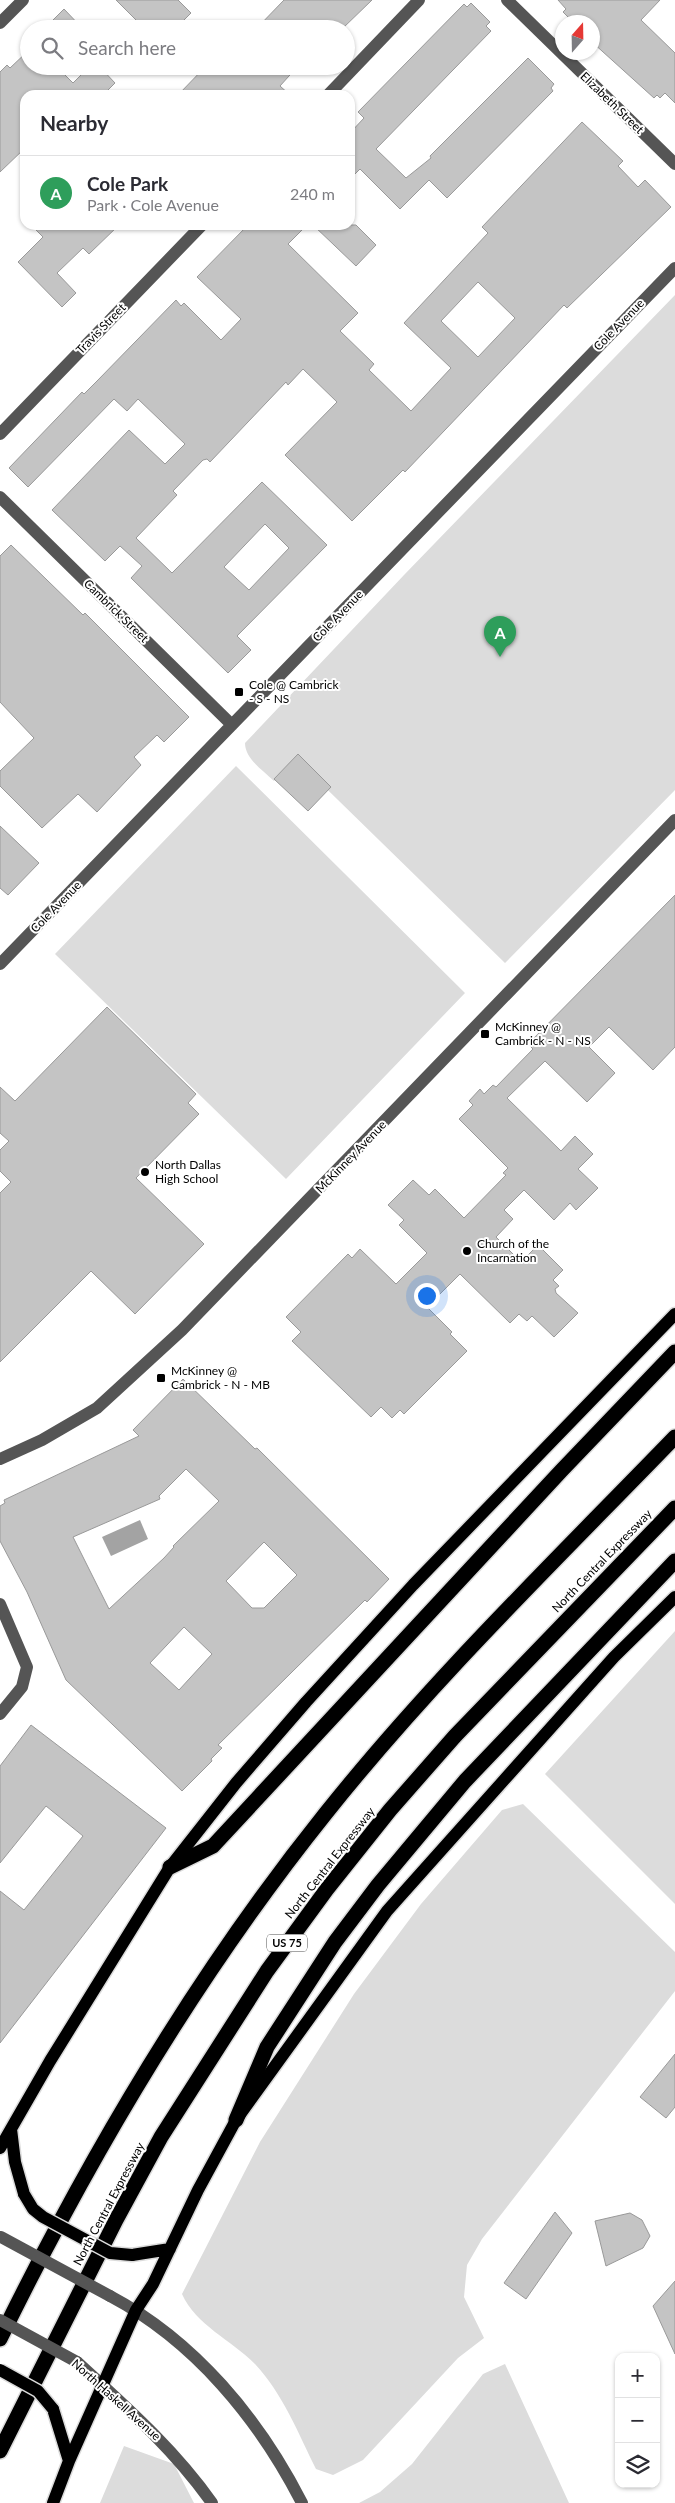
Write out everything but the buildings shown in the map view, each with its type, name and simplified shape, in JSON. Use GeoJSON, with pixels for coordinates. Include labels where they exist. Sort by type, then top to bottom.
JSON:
{"type":"FeatureCollection","features":[{"type":"Feature","properties":{"kind":"highway"},"geometry":{"type":"LineString","coordinates":[[170,1867],[213,1846],[561,1471],[675,1352]]}},
{"type":"Feature","properties":{"kind":"highway"},"geometry":{"type":"LineString","coordinates":[[0,2339],[71,2199],[138,2083],[208,1972],[287,1863],[333,1804],[414,1709],[675,1437]]}},
{"type":"Feature","properties":{"kind":"highway","name":"North Central Expressway"},"geometry":{"type":"LineString","coordinates":[[0,2451],[116,2220],[161,2137],[267,1970],[384,1817],[454,1736],[675,1508]]}},
{"type":"Feature","properties":{"kind":"highway"},"geometry":{"type":"LineString","coordinates":[[236,2120],[267,2047],[335,1942],[378,1885],[465,1781],[675,1561]]}},
{"type":"Feature","properties":{"kind":"main road"},"geometry":{"type":"LineString","coordinates":[[0,2148],[81,2010],[170,1867],[236,1784],[313,1695],[450,1546],[675,1314]]}},
{"type":"Feature","properties":{"kind":"main road"},"geometry":{"type":"LineString","coordinates":[[53,2503],[69,2461],[136,2310],[170,2249],[198,2190],[236,2120],[387,1911],[614,1658],[675,1596]]}},
{"type":"Feature","properties":{"kind":"main road"},"geometry":{"type":"LineString","coordinates":[[11,2129],[15,2162],[24,2194],[33,2209],[43,2217],[110,2253],[132,2255],[170,2249]]}},
{"type":"Feature","properties":{"kind":"main road"},"geometry":{"type":"LineString","coordinates":[[0,2370],[38,2391],[53,2409],[69,2461]]}},
{"type":"Feature","properties":{"kind":"street"},"geometry":{"type":"LineString","coordinates":[[0,23],[23,0]]}},
{"type":"Feature","properties":{"kind":"street"},"geometry":{"type":"LineString","coordinates":[[355,67],[419,0]]}},
{"type":"Feature","properties":{"kind":"street","name":"Elizabeth Street"},"geometry":{"type":"LineString","coordinates":[[507,0],[675,164]]}},
{"type":"Feature","properties":{"kind":"street"},"geometry":{"type":"LineString","coordinates":[[333,90],[347,75]]}},
{"type":"Feature","properties":{"kind":"street","name":"Travis Street"},"geometry":{"type":"LineString","coordinates":[[0,434],[197,230]]}},
{"type":"Feature","properties":{"kind":"street","name":"Cole Avenue"},"geometry":{"type":"LineString","coordinates":[[0,964],[675,268]]}},
{"type":"Feature","properties":{"kind":"street","name":"Cambrick Street"},"geometry":{"type":"LineString","coordinates":[[0,497],[232,725]]}},
{"type":"Feature","properties":{"kind":"street","name":"McKinney Avenue"},"geometry":{"type":"LineString","coordinates":[[0,1459],[42,1440],[97,1408],[182,1330],[675,820]]}},
{"type":"Feature","properties":{"kind":"street"},"geometry":{"type":"LineString","coordinates":[[0,1604],[27,1667],[27,1676],[22,1687],[0,1714]]}},
{"type":"Feature","properties":{"kind":"street"},"geometry":{"type":"LineString","coordinates":[[1,2237],[136,2310],[201,2364],[229,2393],[262,2433],[302,2503]]}},
{"type":"Feature","properties":{"kind":"street","name":"North Haskell Avenue"},"geometry":{"type":"LineString","coordinates":[[0,2320],[77,2362],[152,2431],[198,2483],[212,2503]]}},
{"type":"Feature","properties":{"kind":"shaded area"},"geometry":{"type":"Polygon","coordinates":[[[675,295],[675,790],[505,963],[296,759],[274,781],[251,759],[245,743],[404,575],[675,295]]]}},
{"type":"Feature","properties":{"kind":"shaded area"},"geometry":{"type":"Polygon","coordinates":[[[236,766],[465,993],[286,1179],[55,954],[236,766]]]}},
{"type":"Feature","properties":{"kind":"shaded area"},"geometry":{"type":"Polygon","coordinates":[[[140,1520],[148,1539],[111,1556],[102,1537],[140,1520]]]}},
{"type":"Feature","properties":{"kind":"shaded area"},"geometry":{"type":"Polygon","coordinates":[[[675,1631],[675,1904],[545,1774],[675,1631]]]}},
{"type":"Feature","properties":{"kind":"shaded area"},"geometry":{"type":"Polygon","coordinates":[[[523,1804],[675,1952],[675,1991],[482,2239],[467,2265],[464,2297],[484,2338],[458,2358],[363,2460],[333,2475],[316,2469],[282,2401],[255,2364],[196,2315],[182,2294],[260,2142],[354,1994],[421,1904],[502,1810],[523,1804]]]}},
{"type":"Feature","properties":{"kind":"shaded area"},"geometry":{"type":"Polygon","coordinates":[[[505,2364],[569,2503],[359,2503],[380,2492],[412,2464],[483,2374],[505,2364]]]}},
{"type":"Feature","properties":{"kind":"shaded area"},"geometry":{"type":"Polygon","coordinates":[[[124,2446],[174,2464],[194,2503],[100,2503],[124,2446]]]}},
{"type":"Feature","properties":{"kind":"place","name":"Cole Park"},"geometry":{"type":"Point","coordinates":[500,657]}},
{"type":"Feature","properties":{"kind":"place","name":"Cole @ Cambrick - S - NS"},"geometry":{"type":"Point","coordinates":[239,692]}},
{"type":"Feature","properties":{"kind":"place","name":"McKinney @ Cambrick - N - NS"},"geometry":{"type":"Point","coordinates":[485,1034]}},
{"type":"Feature","properties":{"kind":"place","name":"North Dallas High School"},"geometry":{"type":"Point","coordinates":[145,1172]}},
{"type":"Feature","properties":{"kind":"place","name":"Church of the Incarnation"},"geometry":{"type":"Point","coordinates":[467,1251]}},
{"type":"Feature","properties":{"kind":"place","name":"McKinney @ Cambrick - N - MB"},"geometry":{"type":"Point","coordinates":[161,1378]}}]}
